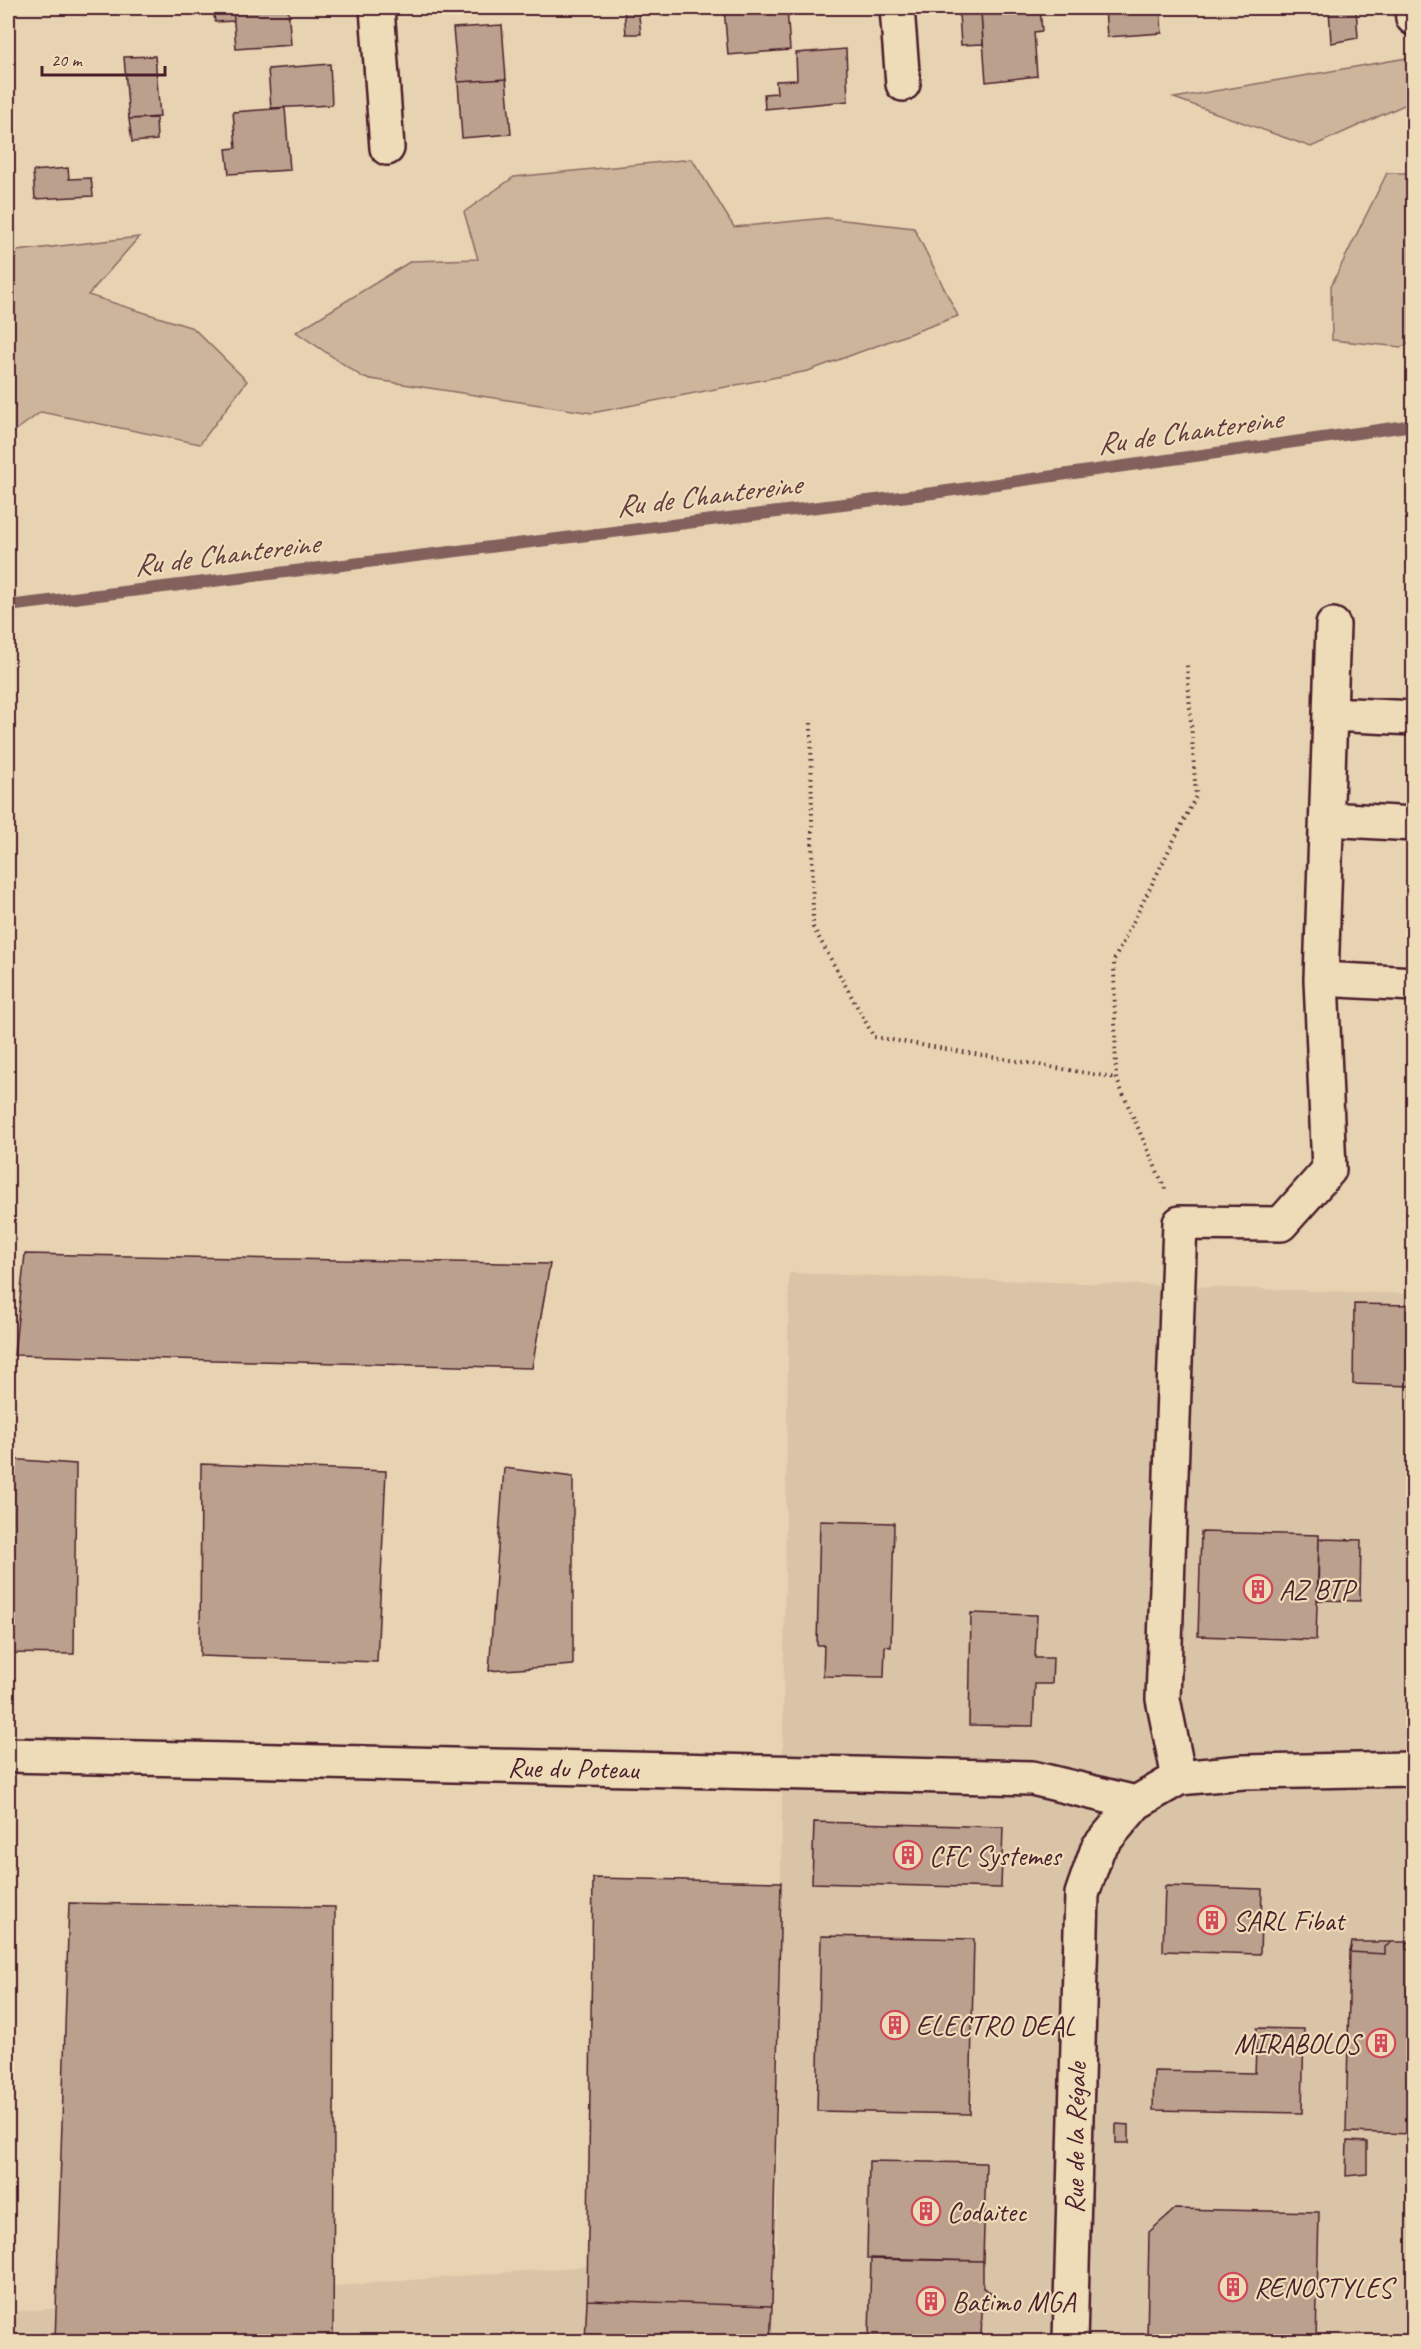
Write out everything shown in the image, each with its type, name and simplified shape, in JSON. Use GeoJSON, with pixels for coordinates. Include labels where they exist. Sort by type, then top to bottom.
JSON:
{"type":"FeatureCollection","features":[{"type":"Feature","properties":{"kind":"street"},"geometry":{"type":"LineString","coordinates":[[377,8],[387,148]]}},
{"type":"Feature","properties":{"kind":"street"},"geometry":{"type":"LineString","coordinates":[[897,8],[903,84]]}},
{"type":"Feature","properties":{"kind":"street"},"geometry":{"type":"LineString","coordinates":[[1412,8],[1413,18]]}},
{"type":"Feature","properties":{"kind":"street"},"geometry":{"type":"LineString","coordinates":[[1179,1778],[1163,1699],[1180,1223],[1281,1224],[1329,1170],[1322,979],[1333,625]]}},
{"type":"Feature","properties":{"kind":"street"},"geometry":{"type":"LineString","coordinates":[[1330,714],[1413,718]]}},
{"type":"Feature","properties":{"kind":"street"},"geometry":{"type":"LineString","coordinates":[[1327,819],[1413,824]]}},
{"type":"Feature","properties":{"kind":"street"},"geometry":{"type":"LineString","coordinates":[[1322,979],[1413,984]]}},
{"type":"Feature","properties":{"kind":"street","name":"Rue du Poteau"},"geometry":{"type":"LineString","coordinates":[[8,1755],[1032,1778],[1137,1803]]}},
{"type":"Feature","properties":{"kind":"street","name":"Rue de la Régale"},"geometry":{"type":"LineString","coordinates":[[1070,2342],[1082,1894],[1098,1848],[1137,1803],[1179,1778],[1243,1772],[1413,1769]]}},
{"type":"Feature","properties":{"kind":"path"},"geometry":{"type":"LineString","coordinates":[[1180,1223],[1116,1078],[1114,960],[1196,796],[1187,664]]}},
{"type":"Feature","properties":{"kind":"path"},"geometry":{"type":"LineString","coordinates":[[811,723],[813,927],[873,1037],[1116,1078]]}},
{"type":"Feature","properties":{"kind":"shaded area"},"geometry":{"type":"Polygon","coordinates":[[[1413,57],[1413,101],[1311,147],[1174,98],[1413,57]]]}},
{"type":"Feature","properties":{"kind":"shaded area"},"geometry":{"type":"Polygon","coordinates":[[[692,159],[734,227],[826,218],[914,228],[958,316],[808,371],[592,413],[364,378],[296,332],[411,261],[478,259],[464,212],[514,177],[692,159]]]}},
{"type":"Feature","properties":{"kind":"shaded area"},"geometry":{"type":"Polygon","coordinates":[[[1387,173],[1413,173],[1413,342],[1401,347],[1332,340],[1331,286],[1387,173]]]}},
{"type":"Feature","properties":{"kind":"shaded area"},"geometry":{"type":"Polygon","coordinates":[[[139,237],[88,295],[193,328],[247,381],[200,444],[41,412],[8,436],[8,252],[139,237]]]}},
{"type":"Feature","properties":{"kind":"shaded area"},"geometry":{"type":"Polygon","coordinates":[[[789,1273],[1413,1294],[1413,2341],[8,2342],[8,2312],[776,2251],[789,1273]]]}},
{"type":"Feature","properties":{"kind":"building"},"geometry":{"type":"Polygon","coordinates":[[[213,8],[233,8],[234,21],[215,22],[213,8]]]}},
{"type":"Feature","properties":{"kind":"building"},"geometry":{"type":"Polygon","coordinates":[[[233,8],[288,8],[291,45],[236,49],[233,8]]]}},
{"type":"Feature","properties":{"kind":"building"},"geometry":{"type":"Polygon","coordinates":[[[624,8],[638,8],[641,34],[626,34],[624,8]]]}},
{"type":"Feature","properties":{"kind":"building"},"geometry":{"type":"Polygon","coordinates":[[[724,8],[787,8],[790,50],[728,55],[724,8]]]}},
{"type":"Feature","properties":{"kind":"building"},"geometry":{"type":"Polygon","coordinates":[[[1040,8],[1042,31],[1034,32],[1037,76],[986,82],[981,12],[1040,8]]]}},
{"type":"Feature","properties":{"kind":"building"},"geometry":{"type":"Polygon","coordinates":[[[1105,8],[1160,8],[1162,33],[1107,37],[1105,8]]]}},
{"type":"Feature","properties":{"kind":"building"},"geometry":{"type":"Polygon","coordinates":[[[1329,8],[1356,8],[1358,38],[1331,43],[1329,8]]]}},
{"type":"Feature","properties":{"kind":"building"},"geometry":{"type":"Polygon","coordinates":[[[981,12],[983,44],[961,45],[959,13],[981,12]]]}},
{"type":"Feature","properties":{"kind":"building"},"geometry":{"type":"Polygon","coordinates":[[[8,21],[11,21],[14,67],[8,67],[8,21]]]}},
{"type":"Feature","properties":{"kind":"building"},"geometry":{"type":"Polygon","coordinates":[[[502,25],[506,79],[458,82],[453,28],[502,25]]]}},
{"type":"Feature","properties":{"kind":"building"},"geometry":{"type":"Polygon","coordinates":[[[846,49],[848,101],[765,109],[764,94],[777,93],[776,81],[797,80],[796,53],[846,49]]]}},
{"type":"Feature","properties":{"kind":"building"},"geometry":{"type":"Polygon","coordinates":[[[155,56],[160,117],[129,119],[124,57],[155,56]]]}},
{"type":"Feature","properties":{"kind":"building"},"geometry":{"type":"Polygon","coordinates":[[[330,64],[332,105],[271,108],[268,69],[330,64]]]}},
{"type":"Feature","properties":{"kind":"building"},"geometry":{"type":"Polygon","coordinates":[[[506,79],[511,134],[462,138],[458,82],[506,79]]]}},
{"type":"Feature","properties":{"kind":"building"},"geometry":{"type":"Polygon","coordinates":[[[285,108],[290,170],[229,174],[226,149],[236,148],[233,112],[285,108]]]}},
{"type":"Feature","properties":{"kind":"building"},"geometry":{"type":"Polygon","coordinates":[[[156,118],[157,140],[132,142],[129,119],[156,118]]]}},
{"type":"Feature","properties":{"kind":"building"},"geometry":{"type":"Polygon","coordinates":[[[68,168],[69,179],[91,178],[93,196],[35,199],[33,171],[68,168]]]}},
{"type":"Feature","properties":{"kind":"building"},"geometry":{"type":"Polygon","coordinates":[[[25,1254],[550,1264],[532,1368],[14,1355],[25,1254]]]}},
{"type":"Feature","properties":{"kind":"building"},"geometry":{"type":"Polygon","coordinates":[[[1354,1304],[1413,1305],[1411,1386],[1353,1384],[1354,1304]]]}},
{"type":"Feature","properties":{"kind":"building"},"geometry":{"type":"Polygon","coordinates":[[[1411,1386],[1414,1386],[1414,1534],[1408,1534],[1411,1386]]]}},
{"type":"Feature","properties":{"kind":"building"},"geometry":{"type":"Polygon","coordinates":[[[8,1459],[76,1464],[74,1654],[8,1653],[8,1459]]]}},
{"type":"Feature","properties":{"kind":"building"},"geometry":{"type":"Polygon","coordinates":[[[201,1464],[386,1471],[377,1662],[200,1656],[201,1464]]]}},
{"type":"Feature","properties":{"kind":"building"},"geometry":{"type":"Polygon","coordinates":[[[504,1468],[573,1477],[573,1665],[489,1671],[504,1468]]]}},
{"type":"Feature","properties":{"kind":"building"},"geometry":{"type":"Polygon","coordinates":[[[820,1521],[894,1523],[891,1647],[885,1646],[884,1677],[823,1676],[824,1645],[817,1645],[820,1521]]]}},
{"type":"Feature","properties":{"kind":"building","name":"AZ BTP"},"geometry":{"type":"Polygon","coordinates":[[[1201,1532],[1319,1535],[1316,1640],[1198,1636],[1201,1532]]]}},
{"type":"Feature","properties":{"kind":"building"},"geometry":{"type":"Polygon","coordinates":[[[1319,1539],[1361,1540],[1360,1601],[1318,1600],[1319,1539]]]}},
{"type":"Feature","properties":{"kind":"building"},"geometry":{"type":"Polygon","coordinates":[[[971,1613],[1037,1615],[1035,1658],[1053,1658],[1052,1684],[1035,1684],[1033,1726],[969,1725],[971,1613]]]}},
{"type":"Feature","properties":{"kind":"building","name":"CFC Systemes"},"geometry":{"type":"Polygon","coordinates":[[[814,1822],[1003,1827],[1001,1888],[812,1883],[814,1822]]]}},
{"type":"Feature","properties":{"kind":"building"},"geometry":{"type":"Polygon","coordinates":[[[593,1878],[781,1882],[772,2306],[587,2300],[593,1878]]]}},
{"type":"Feature","properties":{"kind":"building","name":"SARL Fibat"},"geometry":{"type":"Polygon","coordinates":[[[1165,1886],[1262,1889],[1260,1954],[1163,1951],[1165,1886]]]}},
{"type":"Feature","properties":{"kind":"building"},"geometry":{"type":"Polygon","coordinates":[[[69,1903],[335,1907],[333,2342],[55,2342],[69,1903]]]}},
{"type":"Feature","properties":{"kind":"building","name":"ELECTRO DEAL"},"geometry":{"type":"Polygon","coordinates":[[[821,1936],[974,1939],[970,2114],[817,2111],[821,1936]]]}},
{"type":"Feature","properties":{"kind":"building"},"geometry":{"type":"Polygon","coordinates":[[[1352,1942],[1392,1942],[1385,1947],[1385,1954],[1350,1952],[1352,1942]]]}},
{"type":"Feature","properties":{"kind":"building","name":"MIRABOLOS"},"geometry":{"type":"Polygon","coordinates":[[[1392,1942],[1406,1942],[1406,1949],[1414,1949],[1414,2134],[1346,2132],[1350,1952],[1385,1954],[1385,1947],[1392,1942]]]}},
{"type":"Feature","properties":{"kind":"building"},"geometry":{"type":"Polygon","coordinates":[[[1406,1942],[1414,1943],[1414,1949],[1406,1949],[1406,1942]]]}},
{"type":"Feature","properties":{"kind":"building"},"geometry":{"type":"Polygon","coordinates":[[[1257,2028],[1304,2029],[1302,2113],[1153,2110],[1154,2071],[1255,2073],[1257,2028]]]}},
{"type":"Feature","properties":{"kind":"building"},"geometry":{"type":"Polygon","coordinates":[[[1116,2124],[1129,2125],[1129,2143],[1116,2143],[1116,2124]]]}},
{"type":"Feature","properties":{"kind":"building"},"geometry":{"type":"Polygon","coordinates":[[[1347,2141],[1367,2142],[1367,2174],[1346,2176],[1347,2141]]]}},
{"type":"Feature","properties":{"kind":"building","name":"Codaitec"},"geometry":{"type":"Polygon","coordinates":[[[869,2161],[986,2163],[983,2261],[867,2259],[869,2161]]]}},
{"type":"Feature","properties":{"kind":"building","name":"RENOSTYLES"},"geometry":{"type":"Polygon","coordinates":[[[1175,2209],[1319,2212],[1316,2342],[1147,2342],[1149,2232],[1175,2209]]]}},
{"type":"Feature","properties":{"kind":"building","name":"Batimo MGA"},"geometry":{"type":"Polygon","coordinates":[[[871,2258],[983,2261],[983,2288],[992,2293],[991,2309],[982,2312],[981,2339],[869,2336],[871,2258]]]}},
{"type":"Feature","properties":{"kind":"building"},"geometry":{"type":"Polygon","coordinates":[[[587,2300],[772,2306],[770,2342],[585,2342],[587,2300]]]}},
{"type":"Feature","properties":{"kind":"waterway","name":"Ru de Chantereine"},"geometry":{"type":"LineString","coordinates":[[8,606],[933,493],[1414,425]]}},
{"type":"Feature","properties":{"kind":"place","name":"AZ BTP"},"geometry":{"type":"Point","coordinates":[1258,1589]}},
{"type":"Feature","properties":{"kind":"place","name":"CFC Systemes"},"geometry":{"type":"Point","coordinates":[908,1855]}},
{"type":"Feature","properties":{"kind":"place","name":"SARL Fibat"},"geometry":{"type":"Point","coordinates":[1212,1920]}},
{"type":"Feature","properties":{"kind":"place","name":"ELECTRO DEAL"},"geometry":{"type":"Point","coordinates":[895,2025]}},
{"type":"Feature","properties":{"kind":"place","name":"MIRABOLOS"},"geometry":{"type":"Point","coordinates":[1381,2043]}},
{"type":"Feature","properties":{"kind":"place","name":"Codaitec"},"geometry":{"type":"Point","coordinates":[926,2211]}},
{"type":"Feature","properties":{"kind":"place","name":"RENOSTYLES"},"geometry":{"type":"Point","coordinates":[1233,2287]}},
{"type":"Feature","properties":{"kind":"place","name":"Batimo MGA"},"geometry":{"type":"Point","coordinates":[931,2301]}}]}
